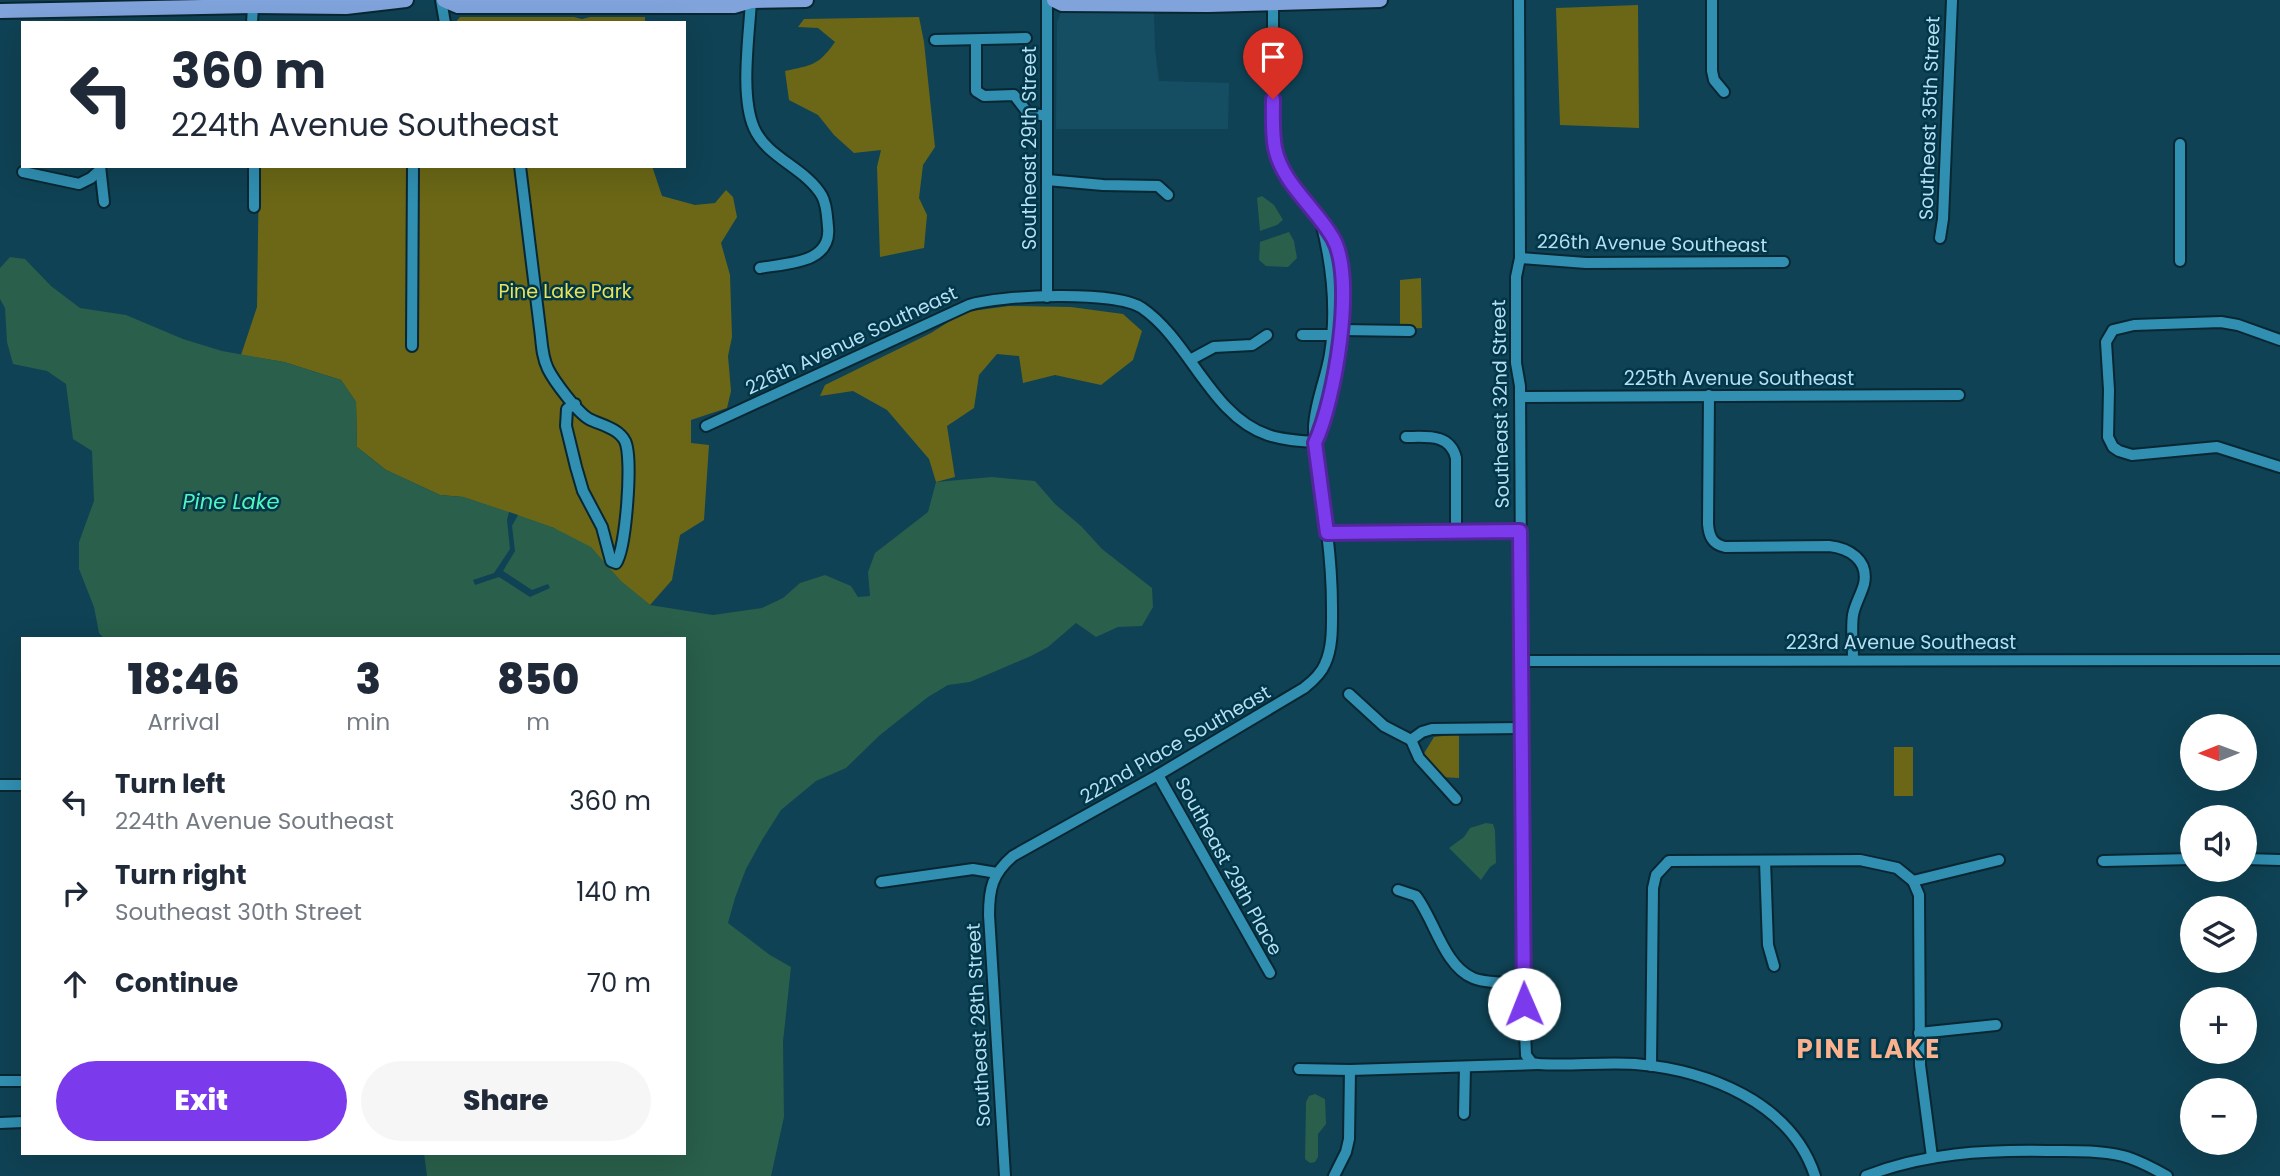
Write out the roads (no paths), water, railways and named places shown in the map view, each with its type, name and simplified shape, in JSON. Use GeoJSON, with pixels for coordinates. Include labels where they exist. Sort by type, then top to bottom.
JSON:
{"type":"FeatureCollection","features":[{"type":"Feature","properties":{"kind":"main road"},"geometry":{"type":"LineString","coordinates":[[0,11],[39,5],[80,16],[172,0]]}},
{"type":"Feature","properties":{"kind":"main road"},"geometry":{"type":"LineString","coordinates":[[130,8],[346,8],[407,0]]}},
{"type":"Feature","properties":{"kind":"main road"},"geometry":{"type":"LineString","coordinates":[[442,0],[458,6],[646,3],[734,6],[750,0],[806,0]]}},
{"type":"Feature","properties":{"kind":"main road"},"geometry":{"type":"LineString","coordinates":[[1054,0],[1062,4],[1380,0]]}},
{"type":"Feature","properties":{"kind":"street"},"geometry":{"type":"LineString","coordinates":[[442,0],[445,21]]}},
{"type":"Feature","properties":{"kind":"street"},"geometry":{"type":"LineString","coordinates":[[750,0],[747,97],[753,127],[764,143],[817,189],[825,204],[829,230],[826,246],[821,253],[811,258],[760,268]]}},
{"type":"Feature","properties":{"kind":"street","name":"Southeast 29th Street"},"geometry":{"type":"LineString","coordinates":[[1047,0],[1047,297]]}},
{"type":"Feature","properties":{"kind":"street","name":"Southeast 32nd Street"},"geometry":{"type":"LineString","coordinates":[[1519,0],[1520,258],[1516,277],[1516,363],[1520,397],[1523,983],[1525,1048],[1534,1062]]}},
{"type":"Feature","properties":{"kind":"street"},"geometry":{"type":"LineString","coordinates":[[1712,0],[1712,71],[1714,80],[1724,92]]}},
{"type":"Feature","properties":{"kind":"street","name":"Southeast 35th Street"},"geometry":{"type":"LineString","coordinates":[[1940,238],[1952,0]]}},
{"type":"Feature","properties":{"kind":"street"},"geometry":{"type":"LineString","coordinates":[[1267,335],[1252,345],[1214,347],[1190,360],[1232,413],[1252,428],[1286,440],[1315,443],[1322,429],[1337,370],[1341,278],[1338,249],[1332,236],[1284,172],[1275,148],[1273,1]]}},
{"type":"Feature","properties":{"kind":"street"},"geometry":{"type":"LineString","coordinates":[[252,21],[253,6]]}},
{"type":"Feature","properties":{"kind":"street"},"geometry":{"type":"LineString","coordinates":[[935,40],[1026,38]]}},
{"type":"Feature","properties":{"kind":"street"},"geometry":{"type":"LineString","coordinates":[[976,40],[976,91],[984,96],[1014,95],[1028,113],[1047,116]]}},
{"type":"Feature","properties":{"kind":"street"},"geometry":{"type":"LineString","coordinates":[[2180,144],[2180,261]]}},
{"type":"Feature","properties":{"kind":"street"},"geometry":{"type":"LineString","coordinates":[[23,172],[79,184],[91,178],[100,168]]}},
{"type":"Feature","properties":{"kind":"street"},"geometry":{"type":"LineString","coordinates":[[100,168],[104,202]]}},
{"type":"Feature","properties":{"kind":"street"},"geometry":{"type":"LineString","coordinates":[[254,168],[254,206]]}},
{"type":"Feature","properties":{"kind":"street"},"geometry":{"type":"LineString","coordinates":[[412,346],[413,168]]}},
{"type":"Feature","properties":{"kind":"street"},"geometry":{"type":"LineString","coordinates":[[520,168],[543,356],[549,370],[586,417],[614,430],[624,440],[628,451],[626,507],[620,554],[616,563],[611,561],[602,527],[583,491],[576,467],[566,425],[567,409],[575,404]]}},
{"type":"Feature","properties":{"kind":"street"},"geometry":{"type":"LineString","coordinates":[[1047,180],[1158,186],[1168,195]]}},
{"type":"Feature","properties":{"kind":"street","name":"226th Avenue Southeast"},"geometry":{"type":"LineString","coordinates":[[1520,258],[1612,264],[1784,262]]}},
{"type":"Feature","properties":{"kind":"street","name":"226th Avenue Southeast"},"geometry":{"type":"LineString","coordinates":[[706,426],[969,305],[1001,298],[1117,300],[1139,306],[1153,317],[1190,360]]}},
{"type":"Feature","properties":{"kind":"street"},"geometry":{"type":"LineString","coordinates":[[2280,340],[2221,322],[2134,324],[2113,330],[2106,342],[2108,438],[2113,447],[2132,454],[2217,447],[2280,467]]}},
{"type":"Feature","properties":{"kind":"street"},"geometry":{"type":"LineString","coordinates":[[1302,335],[1410,331]]}},
{"type":"Feature","properties":{"kind":"street"},"geometry":{"type":"LineString","coordinates":[[1709,395],[1711,538],[1717,545],[1725,547],[1845,548],[1860,561],[1864,579],[1852,619],[1853,659]]}},
{"type":"Feature","properties":{"kind":"street","name":"225th Avenue Southeast"},"geometry":{"type":"LineString","coordinates":[[1520,397],[1959,396]]}},
{"type":"Feature","properties":{"kind":"street"},"geometry":{"type":"LineString","coordinates":[[1406,437],[1438,438],[1454,450],[1457,531]]}},
{"type":"Feature","properties":{"kind":"street","name":"222nd Place Southeast"},"geometry":{"type":"LineString","coordinates":[[997,873],[1013,856],[1158,775],[1304,688],[1325,664],[1329,653],[1332,617],[1327,533],[1315,443]]}},
{"type":"Feature","properties":{"kind":"street"},"geometry":{"type":"LineString","coordinates":[[1327,533],[1520,531]]}},
{"type":"Feature","properties":{"kind":"street","name":"223rd Avenue Southeast"},"geometry":{"type":"LineString","coordinates":[[1522,661],[2280,660]]}},
{"type":"Feature","properties":{"kind":"street"},"geometry":{"type":"LineString","coordinates":[[1349,694],[1384,726],[1410,740],[1419,758],[1456,799]]}},
{"type":"Feature","properties":{"kind":"street"},"geometry":{"type":"LineString","coordinates":[[1410,740],[1432,729],[1522,728]]}},
{"type":"Feature","properties":{"kind":"street","name":"Southeast 29th Place"},"geometry":{"type":"LineString","coordinates":[[1158,775],[1270,973]]}},
{"type":"Feature","properties":{"kind":"street"},"geometry":{"type":"LineString","coordinates":[[0,785],[21,785]]}},
{"type":"Feature","properties":{"kind":"street"},"geometry":{"type":"LineString","coordinates":[[2104,860],[2180,859]]}},
{"type":"Feature","properties":{"kind":"street"},"geometry":{"type":"LineString","coordinates":[[2257,859],[2280,860]]}},
{"type":"Feature","properties":{"kind":"street"},"geometry":{"type":"LineString","coordinates":[[1765,860],[1768,946],[1774,967]]}},
{"type":"Feature","properties":{"kind":"street"},"geometry":{"type":"LineString","coordinates":[[1651,1066],[1653,888],[1656,875],[1669,861],[1860,860],[1896,868],[1913,881],[1919,895],[1920,1065],[1932,1157]]}},
{"type":"Feature","properties":{"kind":"street"},"geometry":{"type":"LineString","coordinates":[[1913,881],[1999,860]]}},
{"type":"Feature","properties":{"kind":"street"},"geometry":{"type":"LineString","coordinates":[[881,882],[973,869],[997,873]]}},
{"type":"Feature","properties":{"kind":"street","name":"Southeast 28th Street"},"geometry":{"type":"LineString","coordinates":[[997,873],[990,892],[989,915],[1004,1176]]}},
{"type":"Feature","properties":{"kind":"street"},"geometry":{"type":"LineString","coordinates":[[1398,890],[1416,896],[1447,952],[1466,974],[1484,981],[1523,983]]}},
{"type":"Feature","properties":{"kind":"street"},"geometry":{"type":"LineString","coordinates":[[1919,1032],[1996,1025]]}},
{"type":"Feature","properties":{"kind":"street"},"geometry":{"type":"LineString","coordinates":[[1299,1069],[1465,1067],[1534,1062],[1651,1066],[1709,1080],[1745,1095],[1767,1108],[1796,1138],[1807,1155],[1815,1176]]}},
{"type":"Feature","properties":{"kind":"street"},"geometry":{"type":"LineString","coordinates":[[1464,1114],[1465,1067]]}},
{"type":"Feature","properties":{"kind":"street"},"geometry":{"type":"LineString","coordinates":[[1334,1176],[1346,1152],[1349,1139],[1350,1070]]}},
{"type":"Feature","properties":{"kind":"street"},"geometry":{"type":"LineString","coordinates":[[0,1081],[21,1081]]}},
{"type":"Feature","properties":{"kind":"street"},"geometry":{"type":"LineString","coordinates":[[0,1122],[21,1122]]}},
{"type":"Feature","properties":{"kind":"street"},"geometry":{"type":"LineString","coordinates":[[1866,1176],[1896,1165],[1932,1157],[2008,1150],[2104,1152],[2124,1156],[2167,1176]]}},
{"type":"Feature","properties":{"kind":"water"},"geometry":{"type":"Polygon","coordinates":[[[1262,196],[1274,205],[1283,220],[1260,231],[1257,198],[1262,196]]]}},
{"type":"Feature","properties":{"kind":"water"},"geometry":{"type":"Polygon","coordinates":[[[1289,232],[1294,241],[1297,258],[1288,267],[1266,266],[1259,260],[1260,242],[1289,232]]]}},
{"type":"Feature","properties":{"kind":"water","name":"Pine Lake"},"geometry":{"type":"Polygon","coordinates":[[[10,257],[25,259],[51,286],[80,308],[126,315],[183,339],[222,351],[284,362],[341,380],[356,402],[357,447],[386,470],[440,495],[463,497],[554,528],[591,547],[621,581],[650,605],[713,615],[762,608],[783,598],[800,583],[825,575],[851,586],[858,597],[870,596],[868,572],[875,553],[928,512],[936,482],[992,477],[1035,481],[1102,549],[1152,588],[1153,607],[1142,626],[1118,627],[1096,637],[1076,623],[1048,647],[1031,656],[970,682],[948,685],[928,697],[880,735],[846,768],[816,781],[781,810],[746,869],[728,923],[770,955],[791,967],[783,1042],[784,1117],[771,1176],[427,1176],[424,1155],[686,1155],[686,637],[103,637],[99,633],[94,607],[79,569],[79,542],[94,501],[92,451],[73,439],[66,384],[47,371],[13,364],[7,342],[5,308],[0,299],[0,268],[10,257]]]}},
{"type":"Feature","properties":{"kind":"water"},"geometry":{"type":"Polygon","coordinates":[[[1486,823],[1493,824],[1495,830],[1496,863],[1481,880],[1449,848],[1464,837],[1470,828],[1486,823]]]}},
{"type":"Feature","properties":{"kind":"water"},"geometry":{"type":"Polygon","coordinates":[[[1315,1094],[1325,1099],[1326,1124],[1318,1134],[1318,1157],[1315,1162],[1310,1163],[1305,1159],[1306,1102],[1309,1096],[1315,1094]]]}},
{"type":"Feature","properties":{"kind":"district","name":"PINE LAKE"},"geometry":{"type":"Point","coordinates":[1869,1049]}},
{"type":"Feature","properties":{"kind":"park label","name":"Pine Lake Park"},"geometry":{"type":"Point","coordinates":[565,291]}}]}
